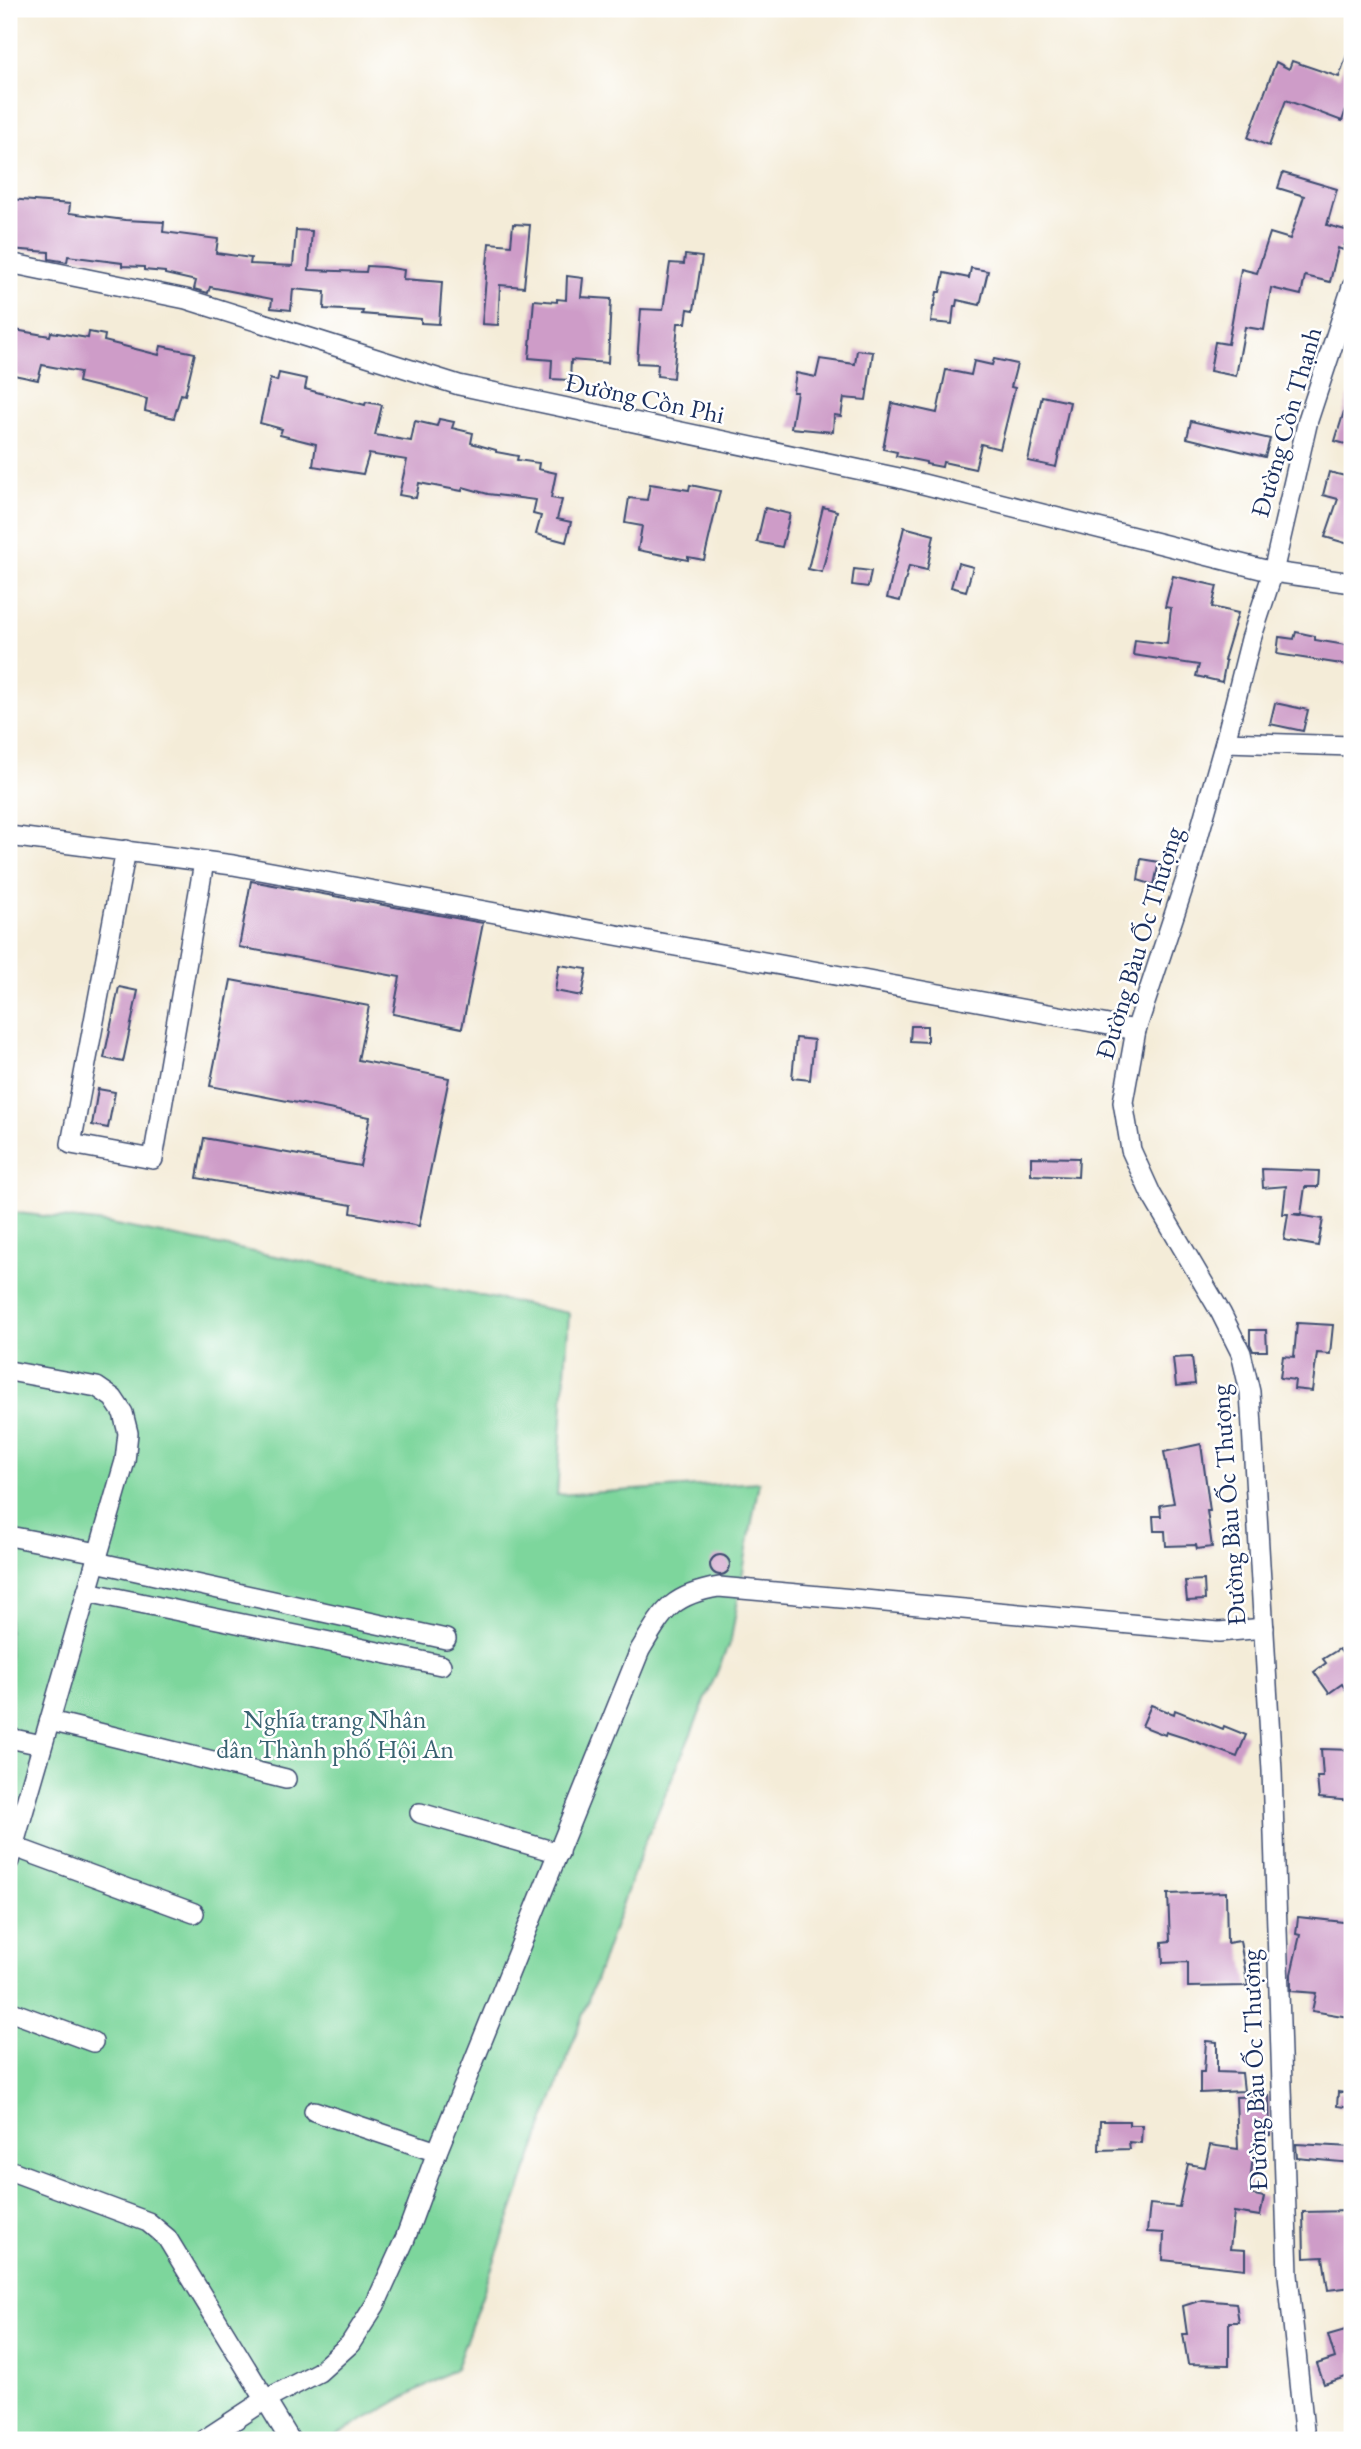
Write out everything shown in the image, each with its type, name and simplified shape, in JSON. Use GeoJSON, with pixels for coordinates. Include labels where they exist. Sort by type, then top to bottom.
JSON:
{"type":"FeatureCollection","features":[{"type":"Feature","properties":{"kind":"street","name":"Đường Cồn Phi"},"geometry":{"type":"LineString","coordinates":[[9,263],[186,299],[460,385],[899,478],[1273,572],[1352,583]]}},
{"type":"Feature","properties":{"kind":"street","name":"Đường Cồn Thạnh"},"geometry":{"type":"LineString","coordinates":[[1273,572],[1308,421],[1352,287]]}},
{"type":"Feature","properties":{"kind":"street","name":"Đường Bàu Ốc Thượng"},"geometry":{"type":"LineString","coordinates":[[1273,572],[1251,639],[1188,873],[1136,1030],[1123,1102],[1131,1150],[1152,1194],[1222,1313],[1241,1353],[1250,1392],[1272,1770],[1287,2275],[1305,2440]]}},
{"type":"Feature","properties":{"kind":"street"},"geometry":{"type":"LineString","coordinates":[[1225,742],[1352,746]]}},
{"type":"Feature","properties":{"kind":"street"},"geometry":{"type":"LineString","coordinates":[[9,836],[233,864],[1136,1030]]}},
{"type":"Feature","properties":{"kind":"street"},"geometry":{"type":"LineString","coordinates":[[126,850],[71,1143],[153,1159],[204,862]]}},
{"type":"Feature","properties":{"kind":"street"},"geometry":{"type":"LineString","coordinates":[[9,1371],[97,1387],[113,1398],[123,1413],[128,1433],[125,1461],[10,1851],[194,1913]]}},
{"type":"Feature","properties":{"kind":"street"},"geometry":{"type":"LineString","coordinates":[[9,1536],[446,1639]]}},
{"type":"Feature","properties":{"kind":"street"},"geometry":{"type":"LineString","coordinates":[[204,2440],[265,2400],[319,2372],[350,2344],[375,2305],[405,2239],[437,2152],[640,1650],[661,1615],[679,1600],[693,1591],[719,1587],[1219,1632],[1264,1628]]}},
{"type":"Feature","properties":{"kind":"street"},"geometry":{"type":"LineString","coordinates":[[87,1592],[441,1665]]}},
{"type":"Feature","properties":{"kind":"street"},"geometry":{"type":"LineString","coordinates":[[50,1721],[286,1779]]}},
{"type":"Feature","properties":{"kind":"street"},"geometry":{"type":"LineString","coordinates":[[9,1738],[43,1745]]}},
{"type":"Feature","properties":{"kind":"street"},"geometry":{"type":"LineString","coordinates":[[420,1814],[559,1853]]}},
{"type":"Feature","properties":{"kind":"street"},"geometry":{"type":"LineString","coordinates":[[9,2011],[93,2042]]}},
{"type":"Feature","properties":{"kind":"street"},"geometry":{"type":"LineString","coordinates":[[314,2112],[437,2152]]}},
{"type":"Feature","properties":{"kind":"street"},"geometry":{"type":"LineString","coordinates":[[9,2169],[149,2222],[167,2238],[290,2440]]}},
{"type":"Feature","properties":{"kind":"green space","name":"Nghĩa trang Nhân dân Thành phố Hội An"},"geometry":{"type":"Polygon","coordinates":[[[9,1212],[105,1223],[569,1313],[557,1495],[759,1482],[731,1639],[643,1847],[456,2368],[328,2440],[9,2440],[9,1212]]]}},
{"type":"Feature","properties":{"kind":"building"},"geometry":{"type":"Polygon","coordinates":[[[1350,46],[1352,92],[1342,121],[1286,100],[1269,146],[1248,138],[1276,62],[1289,69],[1292,61],[1339,77],[1350,46]]]}},
{"type":"Feature","properties":{"kind":"building"},"geometry":{"type":"Polygon","coordinates":[[[1283,173],[1337,189],[1327,225],[1349,231],[1343,250],[1338,248],[1330,282],[1305,276],[1301,295],[1271,288],[1264,330],[1245,327],[1236,376],[1210,371],[1215,342],[1228,344],[1241,269],[1257,273],[1270,233],[1290,239],[1304,196],[1278,188],[1283,173]]]}},
{"type":"Feature","properties":{"kind":"building"},"geometry":{"type":"Polygon","coordinates":[[[9,199],[70,204],[69,213],[164,222],[163,232],[218,239],[216,253],[251,258],[250,264],[293,266],[296,230],[312,231],[309,270],[366,272],[367,266],[384,267],[404,270],[403,279],[442,282],[439,324],[421,323],[421,319],[362,314],[363,311],[324,309],[325,292],[293,289],[291,310],[271,308],[272,299],[210,287],[208,293],[194,289],[196,281],[165,272],[144,270],[144,267],[122,266],[122,263],[68,256],[67,262],[49,259],[49,252],[9,249],[9,199]]]}},
{"type":"Feature","properties":{"kind":"building"},"geometry":{"type":"Polygon","coordinates":[[[513,224],[530,225],[524,287],[500,285],[498,325],[482,324],[489,243],[511,245],[513,224]]]}},
{"type":"Feature","properties":{"kind":"building"},"geometry":{"type":"Polygon","coordinates":[[[685,255],[702,257],[694,310],[688,309],[686,323],[678,323],[673,378],[657,376],[658,364],[637,363],[641,309],[663,310],[670,263],[684,264],[685,255]]]}},
{"type":"Feature","properties":{"kind":"building"},"geometry":{"type":"Polygon","coordinates":[[[971,268],[988,271],[980,305],[957,300],[952,324],[931,322],[944,273],[969,278],[971,268]]]}},
{"type":"Feature","properties":{"kind":"building"},"geometry":{"type":"Polygon","coordinates":[[[567,276],[583,278],[581,297],[611,299],[608,363],[571,360],[570,380],[551,379],[552,360],[529,358],[534,300],[566,300],[567,276]]]}},
{"type":"Feature","properties":{"kind":"building"},"geometry":{"type":"Polygon","coordinates":[[[9,329],[50,336],[51,332],[88,338],[89,332],[105,335],[104,341],[159,355],[161,346],[195,353],[185,395],[181,394],[174,418],[145,411],[147,399],[78,382],[80,372],[42,365],[38,380],[9,374],[9,329]]]}},
{"type":"Feature","properties":{"kind":"building"},"geometry":{"type":"Polygon","coordinates":[[[857,350],[873,352],[866,400],[844,398],[841,416],[834,415],[833,432],[791,428],[797,392],[793,392],[796,373],[816,377],[820,359],[855,364],[857,350]]]}},
{"type":"Feature","properties":{"kind":"building"},"geometry":{"type":"Polygon","coordinates":[[[994,359],[1017,364],[1011,387],[1015,388],[1000,449],[981,444],[975,469],[943,462],[942,467],[926,464],[896,456],[897,452],[883,449],[892,403],[937,413],[946,370],[971,375],[974,361],[992,365],[994,359]]]}},
{"type":"Feature","properties":{"kind":"building"},"geometry":{"type":"Polygon","coordinates":[[[279,373],[307,379],[305,389],[365,405],[366,402],[382,405],[375,435],[411,441],[415,421],[437,426],[439,419],[454,422],[452,428],[473,433],[471,443],[518,456],[517,460],[539,463],[538,469],[556,473],[551,498],[562,500],[557,519],[571,522],[566,542],[536,534],[541,516],[533,514],[536,500],[488,494],[463,487],[462,491],[419,483],[416,498],[399,495],[407,460],[369,454],[363,474],[313,466],[316,444],[280,435],[282,429],[260,423],[270,379],[277,381],[279,373]]]}},
{"type":"Feature","properties":{"kind":"building"},"geometry":{"type":"Polygon","coordinates":[[[1349,395],[1352,396],[1352,446],[1335,441],[1349,395]]]}},
{"type":"Feature","properties":{"kind":"building"},"geometry":{"type":"Polygon","coordinates":[[[1042,396],[1070,402],[1056,467],[1028,461],[1042,396]]]}},
{"type":"Feature","properties":{"kind":"building"},"geometry":{"type":"Polygon","coordinates":[[[1191,421],[1270,439],[1265,457],[1187,438],[1191,421]]]}},
{"type":"Feature","properties":{"kind":"building"},"geometry":{"type":"Polygon","coordinates":[[[1349,463],[1352,464],[1352,545],[1325,537],[1338,499],[1323,495],[1329,472],[1345,476],[1349,463]]]}},
{"type":"Feature","properties":{"kind":"building"},"geometry":{"type":"Polygon","coordinates":[[[650,484],[689,490],[690,485],[720,491],[704,560],[688,557],[688,560],[638,550],[642,526],[625,523],[629,498],[647,500],[650,484]]]}},
{"type":"Feature","properties":{"kind":"building"},"geometry":{"type":"Polygon","coordinates":[[[823,507],[837,511],[822,572],[808,569],[823,507]]]}},
{"type":"Feature","properties":{"kind":"building"},"geometry":{"type":"Polygon","coordinates":[[[765,508],[790,514],[782,547],[757,542],[765,508]]]}},
{"type":"Feature","properties":{"kind":"building"},"geometry":{"type":"Polygon","coordinates":[[[904,527],[934,535],[927,570],[909,566],[900,601],[887,598],[904,527]]]}},
{"type":"Feature","properties":{"kind":"building"},"geometry":{"type":"Polygon","coordinates":[[[958,563],[973,567],[966,591],[951,587],[958,563]]]}},
{"type":"Feature","properties":{"kind":"building"},"geometry":{"type":"Polygon","coordinates":[[[854,569],[871,571],[868,587],[852,585],[854,569]]]}},
{"type":"Feature","properties":{"kind":"building"},"geometry":{"type":"Polygon","coordinates":[[[1173,576],[1217,586],[1212,607],[1238,613],[1224,660],[1222,682],[1196,676],[1199,665],[1133,655],[1135,640],[1167,644],[1171,608],[1165,607],[1173,576]]]}},
{"type":"Feature","properties":{"kind":"building"},"geometry":{"type":"Polygon","coordinates":[[[1296,632],[1315,636],[1315,640],[1352,646],[1348,665],[1277,654],[1279,637],[1294,639],[1296,632]]]}},
{"type":"Feature","properties":{"kind":"building"},"geometry":{"type":"Polygon","coordinates":[[[1275,703],[1308,710],[1303,731],[1270,724],[1275,703]]]}},
{"type":"Feature","properties":{"kind":"building"},"geometry":{"type":"Polygon","coordinates":[[[1141,859],[1159,862],[1154,885],[1138,880],[1141,859]]]}},
{"type":"Feature","properties":{"kind":"building"},"geometry":{"type":"Polygon","coordinates":[[[251,881],[483,923],[462,1028],[393,1014],[400,977],[239,947],[251,881]]]}},
{"type":"Feature","properties":{"kind":"building"},"geometry":{"type":"Polygon","coordinates":[[[559,965],[587,969],[582,996],[555,991],[559,965]]]}},
{"type":"Feature","properties":{"kind":"building"},"geometry":{"type":"Polygon","coordinates":[[[231,980],[369,1006],[358,1060],[449,1078],[419,1226],[351,1213],[352,1205],[197,1178],[204,1138],[360,1166],[370,1117],[210,1086],[231,980]]]}},
{"type":"Feature","properties":{"kind":"building"},"geometry":{"type":"Polygon","coordinates":[[[119,987],[138,991],[123,1062],[104,1058],[119,987]]]}},
{"type":"Feature","properties":{"kind":"building"},"geometry":{"type":"Polygon","coordinates":[[[911,1026],[927,1026],[927,1042],[910,1041],[911,1026]]]}},
{"type":"Feature","properties":{"kind":"building"},"geometry":{"type":"Polygon","coordinates":[[[796,1038],[814,1040],[810,1080],[792,1078],[796,1038]]]}},
{"type":"Feature","properties":{"kind":"building"},"geometry":{"type":"Polygon","coordinates":[[[98,1089],[115,1092],[108,1128],[92,1125],[98,1089]]]}},
{"type":"Feature","properties":{"kind":"building"},"geometry":{"type":"Polygon","coordinates":[[[1031,1157],[1079,1158],[1078,1177],[1031,1175],[1031,1157]]]}},
{"type":"Feature","properties":{"kind":"building"},"geometry":{"type":"Polygon","coordinates":[[[1262,1169],[1319,1171],[1318,1187],[1305,1187],[1301,1214],[1292,1214],[1323,1219],[1318,1246],[1284,1240],[1288,1214],[1283,1214],[1286,1186],[1263,1188],[1262,1169]]]}},
{"type":"Feature","properties":{"kind":"building"},"geometry":{"type":"Polygon","coordinates":[[[1297,1323],[1333,1325],[1330,1354],[1317,1353],[1312,1391],[1294,1389],[1295,1380],[1280,1378],[1283,1356],[1294,1357],[1297,1323]]]}},
{"type":"Feature","properties":{"kind":"building"},"geometry":{"type":"Polygon","coordinates":[[[1250,1330],[1266,1330],[1267,1351],[1253,1351],[1250,1330]]]}},
{"type":"Feature","properties":{"kind":"building"},"geometry":{"type":"Polygon","coordinates":[[[1192,1357],[1195,1384],[1176,1386],[1173,1358],[1192,1357]]]}},
{"type":"Feature","properties":{"kind":"building"},"geometry":{"type":"Polygon","coordinates":[[[1201,1444],[1212,1547],[1197,1549],[1196,1545],[1166,1546],[1165,1531],[1154,1531],[1153,1516],[1161,1516],[1160,1505],[1174,1503],[1164,1452],[1201,1444]]]}},
{"type":"Feature","properties":{"kind":"building"},"geometry":{"type":"Polygon","coordinates":[[[716,1555],[724,1555],[730,1565],[724,1575],[716,1575],[710,1569],[710,1561],[716,1555]]]}},
{"type":"Feature","properties":{"kind":"building"},"geometry":{"type":"Polygon","coordinates":[[[1204,1580],[1205,1600],[1187,1601],[1185,1581],[1204,1580]]]}},
{"type":"Feature","properties":{"kind":"building"},"geometry":{"type":"Polygon","coordinates":[[[1339,1649],[1346,1658],[1352,1654],[1352,1699],[1342,1684],[1329,1693],[1314,1672],[1326,1663],[1323,1659],[1339,1649]]]}},
{"type":"Feature","properties":{"kind":"building"},"geometry":{"type":"Polygon","coordinates":[[[1151,1705],[1174,1714],[1175,1710],[1246,1735],[1237,1757],[1142,1726],[1151,1705]]]}},
{"type":"Feature","properties":{"kind":"building"},"geometry":{"type":"Polygon","coordinates":[[[1321,1749],[1352,1750],[1352,1801],[1319,1798],[1317,1777],[1323,1777],[1321,1749]]]}},
{"type":"Feature","properties":{"kind":"building"},"geometry":{"type":"Polygon","coordinates":[[[1226,1892],[1227,1943],[1240,1941],[1248,1986],[1188,1987],[1188,1962],[1163,1963],[1162,1942],[1170,1941],[1168,1894],[1226,1892]]]}},
{"type":"Feature","properties":{"kind":"building"},"geometry":{"type":"Polygon","coordinates":[[[1298,1917],[1352,1923],[1352,1992],[1349,2017],[1312,2011],[1316,1993],[1291,1991],[1291,1974],[1300,1935],[1296,1934],[1298,1917]]]}},
{"type":"Feature","properties":{"kind":"building"},"geometry":{"type":"Polygon","coordinates":[[[1206,2041],[1217,2042],[1217,2072],[1242,2073],[1244,2091],[1200,2093],[1200,2072],[1204,2072],[1206,2041]]]}},
{"type":"Feature","properties":{"kind":"building"},"geometry":{"type":"Polygon","coordinates":[[[1338,2092],[1352,2094],[1352,2108],[1337,2106],[1338,2092]]]}},
{"type":"Feature","properties":{"kind":"building"},"geometry":{"type":"Polygon","coordinates":[[[1269,2096],[1270,2135],[1255,2136],[1249,2194],[1264,2197],[1260,2216],[1234,2212],[1230,2249],[1245,2250],[1245,2269],[1163,2260],[1164,2233],[1147,2232],[1150,2204],[1179,2207],[1188,2164],[1205,2167],[1210,2145],[1238,2149],[1236,2097],[1269,2096]]]}},
{"type":"Feature","properties":{"kind":"building"},"geometry":{"type":"Polygon","coordinates":[[[1100,2121],[1129,2121],[1129,2125],[1142,2125],[1141,2143],[1129,2142],[1130,2149],[1099,2150],[1100,2121]]]}},
{"type":"Feature","properties":{"kind":"building"},"geometry":{"type":"Polygon","coordinates":[[[1296,2144],[1352,2147],[1352,2163],[1297,2158],[1296,2144]]]}},
{"type":"Feature","properties":{"kind":"building"},"geometry":{"type":"Polygon","coordinates":[[[1352,2211],[1352,2287],[1328,2290],[1323,2257],[1304,2258],[1303,2212],[1352,2211]]]}},
{"type":"Feature","properties":{"kind":"building"},"geometry":{"type":"Polygon","coordinates":[[[1202,2300],[1236,2303],[1239,2322],[1229,2322],[1229,2365],[1188,2364],[1183,2334],[1187,2334],[1183,2306],[1202,2300]]]}},
{"type":"Feature","properties":{"kind":"building"},"geometry":{"type":"Polygon","coordinates":[[[1352,2328],[1352,2375],[1324,2384],[1317,2364],[1335,2358],[1328,2335],[1352,2328]]]}}]}
